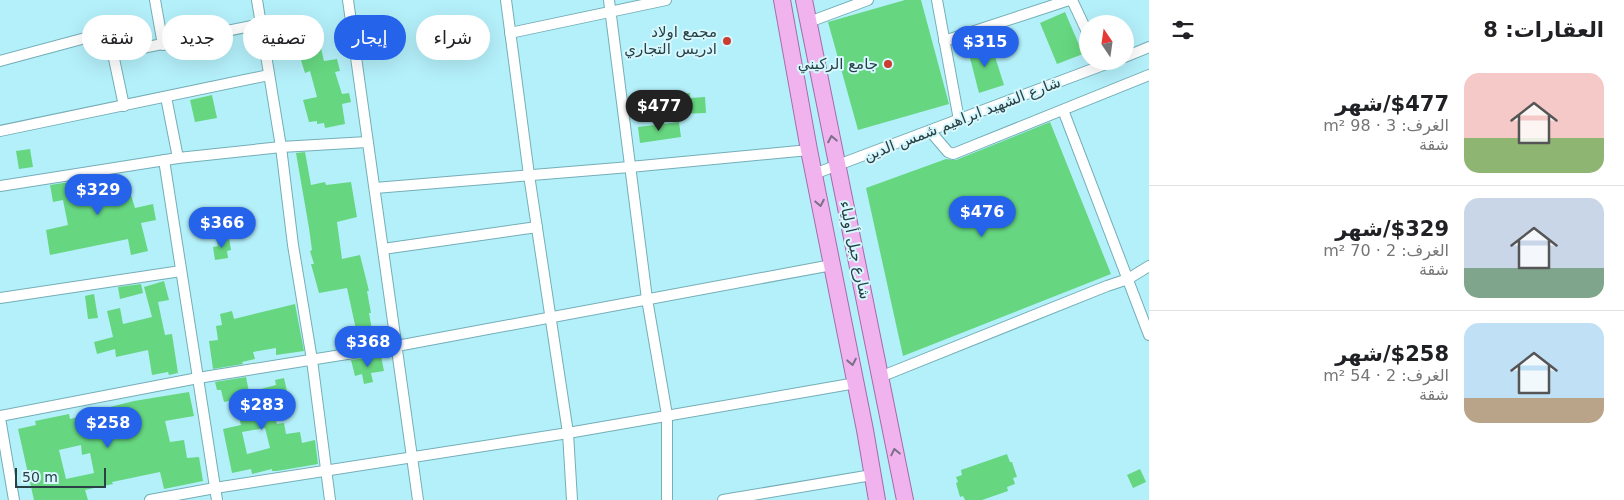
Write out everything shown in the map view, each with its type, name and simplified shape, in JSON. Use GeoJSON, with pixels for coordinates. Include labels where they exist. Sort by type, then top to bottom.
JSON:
{"type":"FeatureCollection","features":[{"type":"Feature","properties":{"kind":"main road","name":"شارع جبل أولياء"},"geometry":{"type":"LineString","coordinates":[[782,0],[877,500]]}},
{"type":"Feature","properties":{"kind":"main road","name":"شارع جبل أولياء"},"geometry":{"type":"LineString","coordinates":[[804,0],[905,500]]}},
{"type":"Feature","properties":{"kind":"street"},"geometry":{"type":"LineString","coordinates":[[155,0],[162,38]]}},
{"type":"Feature","properties":{"kind":"street"},"geometry":{"type":"LineString","coordinates":[[257,0],[260,15]]}},
{"type":"Feature","properties":{"kind":"street"},"geometry":{"type":"LineString","coordinates":[[348,0],[418,500]]}},
{"type":"Feature","properties":{"kind":"street"},"geometry":{"type":"LineString","coordinates":[[506,0],[529,175],[568,433],[572,500]]}},
{"type":"Feature","properties":{"kind":"street"},"geometry":{"type":"LineString","coordinates":[[609,0],[647,299],[667,415],[668,500]]}},
{"type":"Feature","properties":{"kind":"street"},"geometry":{"type":"LineString","coordinates":[[510,33],[666,0]]}},
{"type":"Feature","properties":{"kind":"street"},"geometry":{"type":"LineString","coordinates":[[809,22],[868,0]]}},
{"type":"Feature","properties":{"kind":"street"},"geometry":{"type":"LineString","coordinates":[[937,0],[959,120]]}},
{"type":"Feature","properties":{"kind":"street"},"geometry":{"type":"LineString","coordinates":[[944,41],[1071,0],[1079,16]]}},
{"type":"Feature","properties":{"kind":"street"},"geometry":{"type":"LineString","coordinates":[[0,61],[82,39]]}},
{"type":"Feature","properties":{"kind":"street"},"geometry":{"type":"LineString","coordinates":[[1134,53],[1149,47]]}},
{"type":"Feature","properties":{"kind":"street"},"geometry":{"type":"LineString","coordinates":[[114,60],[124,106]]}},
{"type":"Feature","properties":{"kind":"street"},"geometry":{"type":"LineString","coordinates":[[267,60],[281,147],[293,245],[312,360],[330,500]]}},
{"type":"Feature","properties":{"kind":"street","name":"شارع الشهيد ابراهيم شمس الدين"},"geometry":{"type":"LineString","coordinates":[[814,174],[1087,70]]}},
{"type":"Feature","properties":{"kind":"street"},"geometry":{"type":"LineString","coordinates":[[0,131],[269,75]]}},
{"type":"Feature","properties":{"kind":"street"},"geometry":{"type":"LineString","coordinates":[[930,131],[948,152],[954,154],[1149,75]]}},
{"type":"Feature","properties":{"kind":"street"},"geometry":{"type":"LineString","coordinates":[[166,97],[178,158]]}},
{"type":"Feature","properties":{"kind":"street"},"geometry":{"type":"LineString","coordinates":[[1063,110],[1149,335]]}},
{"type":"Feature","properties":{"kind":"street"},"geometry":{"type":"LineString","coordinates":[[0,186],[178,158],[281,147],[367,142]]}},
{"type":"Feature","properties":{"kind":"street"},"geometry":{"type":"LineString","coordinates":[[375,188],[809,150]]}},
{"type":"Feature","properties":{"kind":"street"},"geometry":{"type":"LineString","coordinates":[[164,160],[217,500]]}},
{"type":"Feature","properties":{"kind":"street"},"geometry":{"type":"LineString","coordinates":[[383,249],[537,227]]}},
{"type":"Feature","properties":{"kind":"street"},"geometry":{"type":"LineString","coordinates":[[14,500],[0,417],[198,378],[397,346],[832,265]]}},
{"type":"Feature","properties":{"kind":"street"},"geometry":{"type":"LineString","coordinates":[[880,377],[1098,289],[1128,279],[1149,266]]}},
{"type":"Feature","properties":{"kind":"street"},"geometry":{"type":"LineString","coordinates":[[0,298],[181,271]]}},
{"type":"Feature","properties":{"kind":"street"},"geometry":{"type":"LineString","coordinates":[[150,500],[215,488],[326,472],[411,456],[568,433],[856,383]]}},
{"type":"Feature","properties":{"kind":"street"},"geometry":{"type":"LineString","coordinates":[[723,500],[872,474]]}},
{"type":"Feature","properties":{"kind":"building"},"geometry":{"type":"Polygon","coordinates":[[[905,0],[921,0],[949,104],[858,130],[828,22],[905,0]]]}},
{"type":"Feature","properties":{"kind":"building"},"geometry":{"type":"Polygon","coordinates":[[[1065,12],[1079,45],[1079,56],[1057,64],[1040,23],[1065,12]]]}},
{"type":"Feature","properties":{"kind":"building"},"geometry":{"type":"Polygon","coordinates":[[[990,41],[1004,85],[979,93],[968,50],[990,41]]]}},
{"type":"Feature","properties":{"kind":"building"},"geometry":{"type":"Polygon","coordinates":[[[301,60],[337,60],[340,71],[335,72],[342,94],[349,93],[351,102],[342,104],[345,124],[325,128],[324,123],[317,124],[317,121],[309,122],[303,100],[317,97],[310,71],[305,73],[301,60]]]}},
{"type":"Feature","properties":{"kind":"building"},"geometry":{"type":"Polygon","coordinates":[[[690,93],[690,98],[705,97],[706,113],[678,114],[676,94],[690,93]]]}},
{"type":"Feature","properties":{"kind":"building"},"geometry":{"type":"Polygon","coordinates":[[[212,95],[217,118],[195,122],[190,100],[212,95]]]}},
{"type":"Feature","properties":{"kind":"building"},"geometry":{"type":"Polygon","coordinates":[[[679,122],[681,137],[640,143],[638,127],[679,122]]]}},
{"type":"Feature","properties":{"kind":"building"},"geometry":{"type":"Polygon","coordinates":[[[1050,122],[1111,274],[903,356],[866,188],[946,159],[956,160],[1050,122]]]}},
{"type":"Feature","properties":{"kind":"building"},"geometry":{"type":"Polygon","coordinates":[[[30,149],[33,167],[19,169],[16,151],[30,149]]]}},
{"type":"Feature","properties":{"kind":"building"},"geometry":{"type":"Polygon","coordinates":[[[305,152],[311,185],[325,182],[326,185],[351,182],[357,217],[337,222],[342,259],[360,255],[369,291],[367,291],[372,330],[357,334],[347,288],[319,293],[311,264],[314,264],[310,251],[312,250],[309,228],[296,153],[305,152]]]}},
{"type":"Feature","properties":{"kind":"building"},"geometry":{"type":"Polygon","coordinates":[[[109,176],[111,182],[126,179],[135,208],[153,204],[156,220],[141,223],[148,251],[131,255],[128,239],[50,255],[46,230],[68,225],[63,200],[53,202],[50,185],[109,176]]]}},
{"type":"Feature","properties":{"kind":"building"},"geometry":{"type":"Polygon","coordinates":[[[229,238],[231,250],[227,251],[228,258],[215,260],[213,247],[218,246],[216,239],[229,238]]]}},
{"type":"Feature","properties":{"kind":"building"},"geometry":{"type":"Polygon","coordinates":[[[164,281],[169,300],[158,302],[165,335],[172,334],[178,373],[169,375],[168,372],[152,375],[148,350],[116,357],[115,349],[97,354],[94,342],[113,337],[107,311],[120,308],[123,324],[152,317],[144,287],[164,281]]]}},
{"type":"Feature","properties":{"kind":"building"},"geometry":{"type":"Polygon","coordinates":[[[141,284],[143,293],[120,299],[118,287],[141,284]]]}},
{"type":"Feature","properties":{"kind":"building"},"geometry":{"type":"Polygon","coordinates":[[[94,294],[98,318],[88,319],[85,296],[94,294]]]}},
{"type":"Feature","properties":{"kind":"building"},"geometry":{"type":"Polygon","coordinates":[[[295,304],[304,351],[276,355],[276,348],[253,352],[255,359],[242,362],[243,364],[213,369],[209,341],[218,340],[216,326],[222,325],[220,314],[232,311],[234,319],[295,304]]]}},
{"type":"Feature","properties":{"kind":"building"},"geometry":{"type":"Polygon","coordinates":[[[381,356],[384,371],[371,373],[373,382],[364,384],[362,374],[355,376],[351,360],[381,356]]]}},
{"type":"Feature","properties":{"kind":"building"},"geometry":{"type":"Polygon","coordinates":[[[246,377],[249,392],[276,385],[275,380],[284,378],[289,400],[271,404],[277,424],[284,423],[286,434],[300,432],[302,443],[315,440],[318,464],[277,471],[272,471],[272,469],[252,474],[251,469],[232,473],[223,429],[241,425],[234,400],[224,402],[221,390],[217,390],[215,382],[246,377]],[[265,428],[242,432],[247,454],[270,448],[265,428]]]}},
{"type":"Feature","properties":{"kind":"building"},"geometry":{"type":"Polygon","coordinates":[[[189,392],[194,416],[165,421],[170,442],[184,440],[187,458],[199,457],[203,481],[164,489],[160,472],[85,490],[88,500],[34,500],[18,429],[36,425],[35,421],[69,414],[70,419],[91,414],[90,410],[189,392]],[[81,445],[59,450],[66,479],[94,473],[90,453],[82,455],[81,445]]]}},
{"type":"Feature","properties":{"kind":"building"},"geometry":{"type":"Polygon","coordinates":[[[1007,454],[1017,477],[1013,478],[1015,484],[1007,487],[1008,491],[982,500],[965,500],[963,496],[960,497],[956,477],[962,475],[961,470],[1007,454]]]}},
{"type":"Feature","properties":{"kind":"building"},"geometry":{"type":"Polygon","coordinates":[[[1140,469],[1146,482],[1133,488],[1127,475],[1140,469]]]}},
{"type":"Feature","properties":{"kind":"place","name":"مجمع اولاد ادريس التجاري"},"geometry":{"type":"Point","coordinates":[727,41]}},
{"type":"Feature","properties":{"kind":"place","name":"جامع الركيني"},"geometry":{"type":"Point","coordinates":[888,64]}}]}
